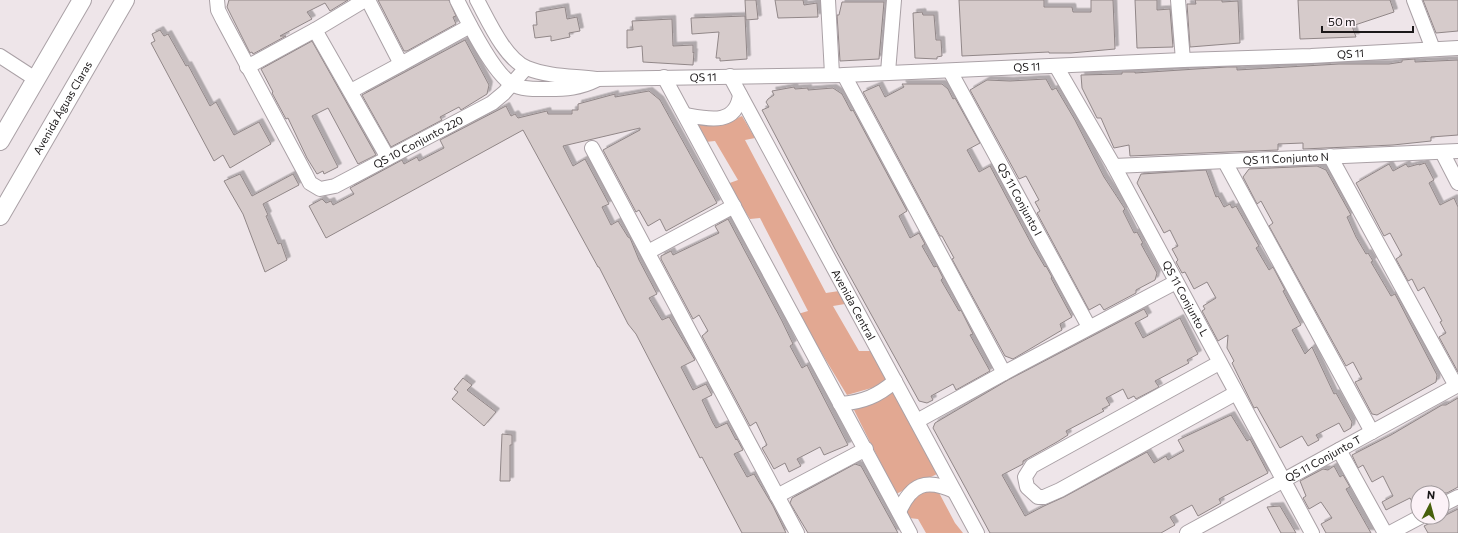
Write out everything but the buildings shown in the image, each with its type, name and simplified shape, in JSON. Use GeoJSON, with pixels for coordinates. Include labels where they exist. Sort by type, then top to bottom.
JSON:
{"type":"FeatureCollection","features":[{"type":"Feature","properties":{"kind":"main road"},"geometry":{"type":"LineString","coordinates":[[0,141],[37,80],[82,0]]}},
{"type":"Feature","properties":{"kind":"main road","name":"Avenida Águas Claras"},"geometry":{"type":"LineString","coordinates":[[0,216],[125,0]]}},
{"type":"Feature","properties":{"kind":"street","name":"QS 10 Conjunto 220"},"geometry":{"type":"LineString","coordinates":[[217,0],[218,10],[247,67],[310,183],[315,187],[327,189],[492,103],[526,68]]}},
{"type":"Feature","properties":{"kind":"street"},"geometry":{"type":"LineString","coordinates":[[247,67],[366,0],[401,64]]}},
{"type":"Feature","properties":{"kind":"street"},"geometry":{"type":"LineString","coordinates":[[456,0],[496,68],[512,84]]}},
{"type":"Feature","properties":{"kind":"street"},"geometry":{"type":"LineString","coordinates":[[477,0],[508,52],[515,61],[526,68]]}},
{"type":"Feature","properties":{"kind":"street"},"geometry":{"type":"LineString","coordinates":[[828,0],[838,75],[1004,373]]}},
{"type":"Feature","properties":{"kind":"street"},"geometry":{"type":"LineString","coordinates":[[888,72],[894,0]]}},
{"type":"Feature","properties":{"kind":"street"},"geometry":{"type":"LineString","coordinates":[[1178,0],[1183,60]]}},
{"type":"Feature","properties":{"kind":"street"},"geometry":{"type":"LineString","coordinates":[[1414,0],[1433,49]]}},
{"type":"Feature","properties":{"kind":"street"},"geometry":{"type":"LineString","coordinates":[[351,91],[470,26]]}},
{"type":"Feature","properties":{"kind":"street"},"geometry":{"type":"LineString","coordinates":[[315,30],[388,158]]}},
{"type":"Feature","properties":{"kind":"street","name":"QS 11"},"geometry":{"type":"LineString","coordinates":[[526,68],[562,76],[596,79],[838,75],[1311,56],[1458,48]]}},
{"type":"Feature","properties":{"kind":"street"},"geometry":{"type":"LineString","coordinates":[[0,56],[37,80]]}},
{"type":"Feature","properties":{"kind":"street","name":"QS 11 Conjunto L"},"geometry":{"type":"LineString","coordinates":[[1056,66],[1114,166],[1312,533]]}},
{"type":"Feature","properties":{"kind":"street","name":"QS 11 Conjunto I"},"geometry":{"type":"LineString","coordinates":[[950,71],[1089,327]]}},
{"type":"Feature","properties":{"kind":"street","name":"Avenida Central"},"geometry":{"type":"LineString","coordinates":[[730,76],[976,533]]}},
{"type":"Feature","properties":{"kind":"street"},"geometry":{"type":"LineString","coordinates":[[664,77],[686,115],[910,533]]}},
{"type":"Feature","properties":{"kind":"street","name":"QS 11"},"geometry":{"type":"LineString","coordinates":[[512,84],[533,89],[557,89],[579,87],[596,79]]}},
{"type":"Feature","properties":{"kind":"street"},"geometry":{"type":"LineString","coordinates":[[686,115],[706,119],[725,118],[732,114],[737,107],[740,95]]}},
{"type":"Feature","properties":{"kind":"street"},"geometry":{"type":"LineString","coordinates":[[592,148],[797,533]]}},
{"type":"Feature","properties":{"kind":"street","name":"QS 11 Conjunto N"},"geometry":{"type":"LineString","coordinates":[[1114,166],[1458,151]]}},
{"type":"Feature","properties":{"kind":"street"},"geometry":{"type":"LineString","coordinates":[[1442,152],[1458,183]]}},
{"type":"Feature","properties":{"kind":"street"},"geometry":{"type":"LineString","coordinates":[[1330,156],[1457,385]]}},
{"type":"Feature","properties":{"kind":"street"},"geometry":{"type":"LineString","coordinates":[[1225,162],[1372,432]]}},
{"type":"Feature","properties":{"kind":"street"},"geometry":{"type":"LineString","coordinates":[[648,252],[734,206]]}},
{"type":"Feature","properties":{"kind":"street"},"geometry":{"type":"LineString","coordinates":[[917,421],[1089,327],[1176,282]]}},
{"type":"Feature","properties":{"kind":"street"},"geometry":{"type":"LineString","coordinates":[[1219,363],[1032,466],[1025,477],[1027,487],[1038,497],[1055,492],[1236,393]]}},
{"type":"Feature","properties":{"kind":"street"},"geometry":{"type":"LineString","coordinates":[[840,404],[856,403],[870,398],[882,392],[895,381]]}},
{"type":"Feature","properties":{"kind":"street","name":"QS 11 Conjunto T"},"geometry":{"type":"LineString","coordinates":[[1187,533],[1457,385]]}},
{"type":"Feature","properties":{"kind":"street"},"geometry":{"type":"LineString","coordinates":[[777,496],[866,449]]}},
{"type":"Feature","properties":{"kind":"street"},"geometry":{"type":"LineString","coordinates":[[1339,450],[1385,533]]}},
{"type":"Feature","properties":{"kind":"street"},"geometry":{"type":"LineString","coordinates":[[899,512],[906,496],[913,490],[923,485],[943,486],[954,491]]}},
{"type":"Feature","properties":{"kind":"street"},"geometry":{"type":"LineString","coordinates":[[1390,533],[1410,522]]}},
{"type":"Feature","properties":{"kind":"shaded area"},"geometry":{"type":"Polygon","coordinates":[[[742,116],[755,138],[745,140],[826,293],[839,291],[845,304],[833,306],[859,351],[872,351],[889,383],[847,395],[798,314],[808,311],[760,218],[750,219],[727,184],[738,180],[715,141],[705,142],[697,125],[725,124],[742,116]]]}},
{"type":"Feature","properties":{"kind":"shaded area"},"geometry":{"type":"Polygon","coordinates":[[[894,392],[937,474],[896,494],[854,410],[894,392]]]}},
{"type":"Feature","properties":{"kind":"shaded area"},"geometry":{"type":"Polygon","coordinates":[[[937,489],[955,523],[963,533],[926,533],[918,519],[909,518],[906,507],[918,491],[937,489]]]}}]}
